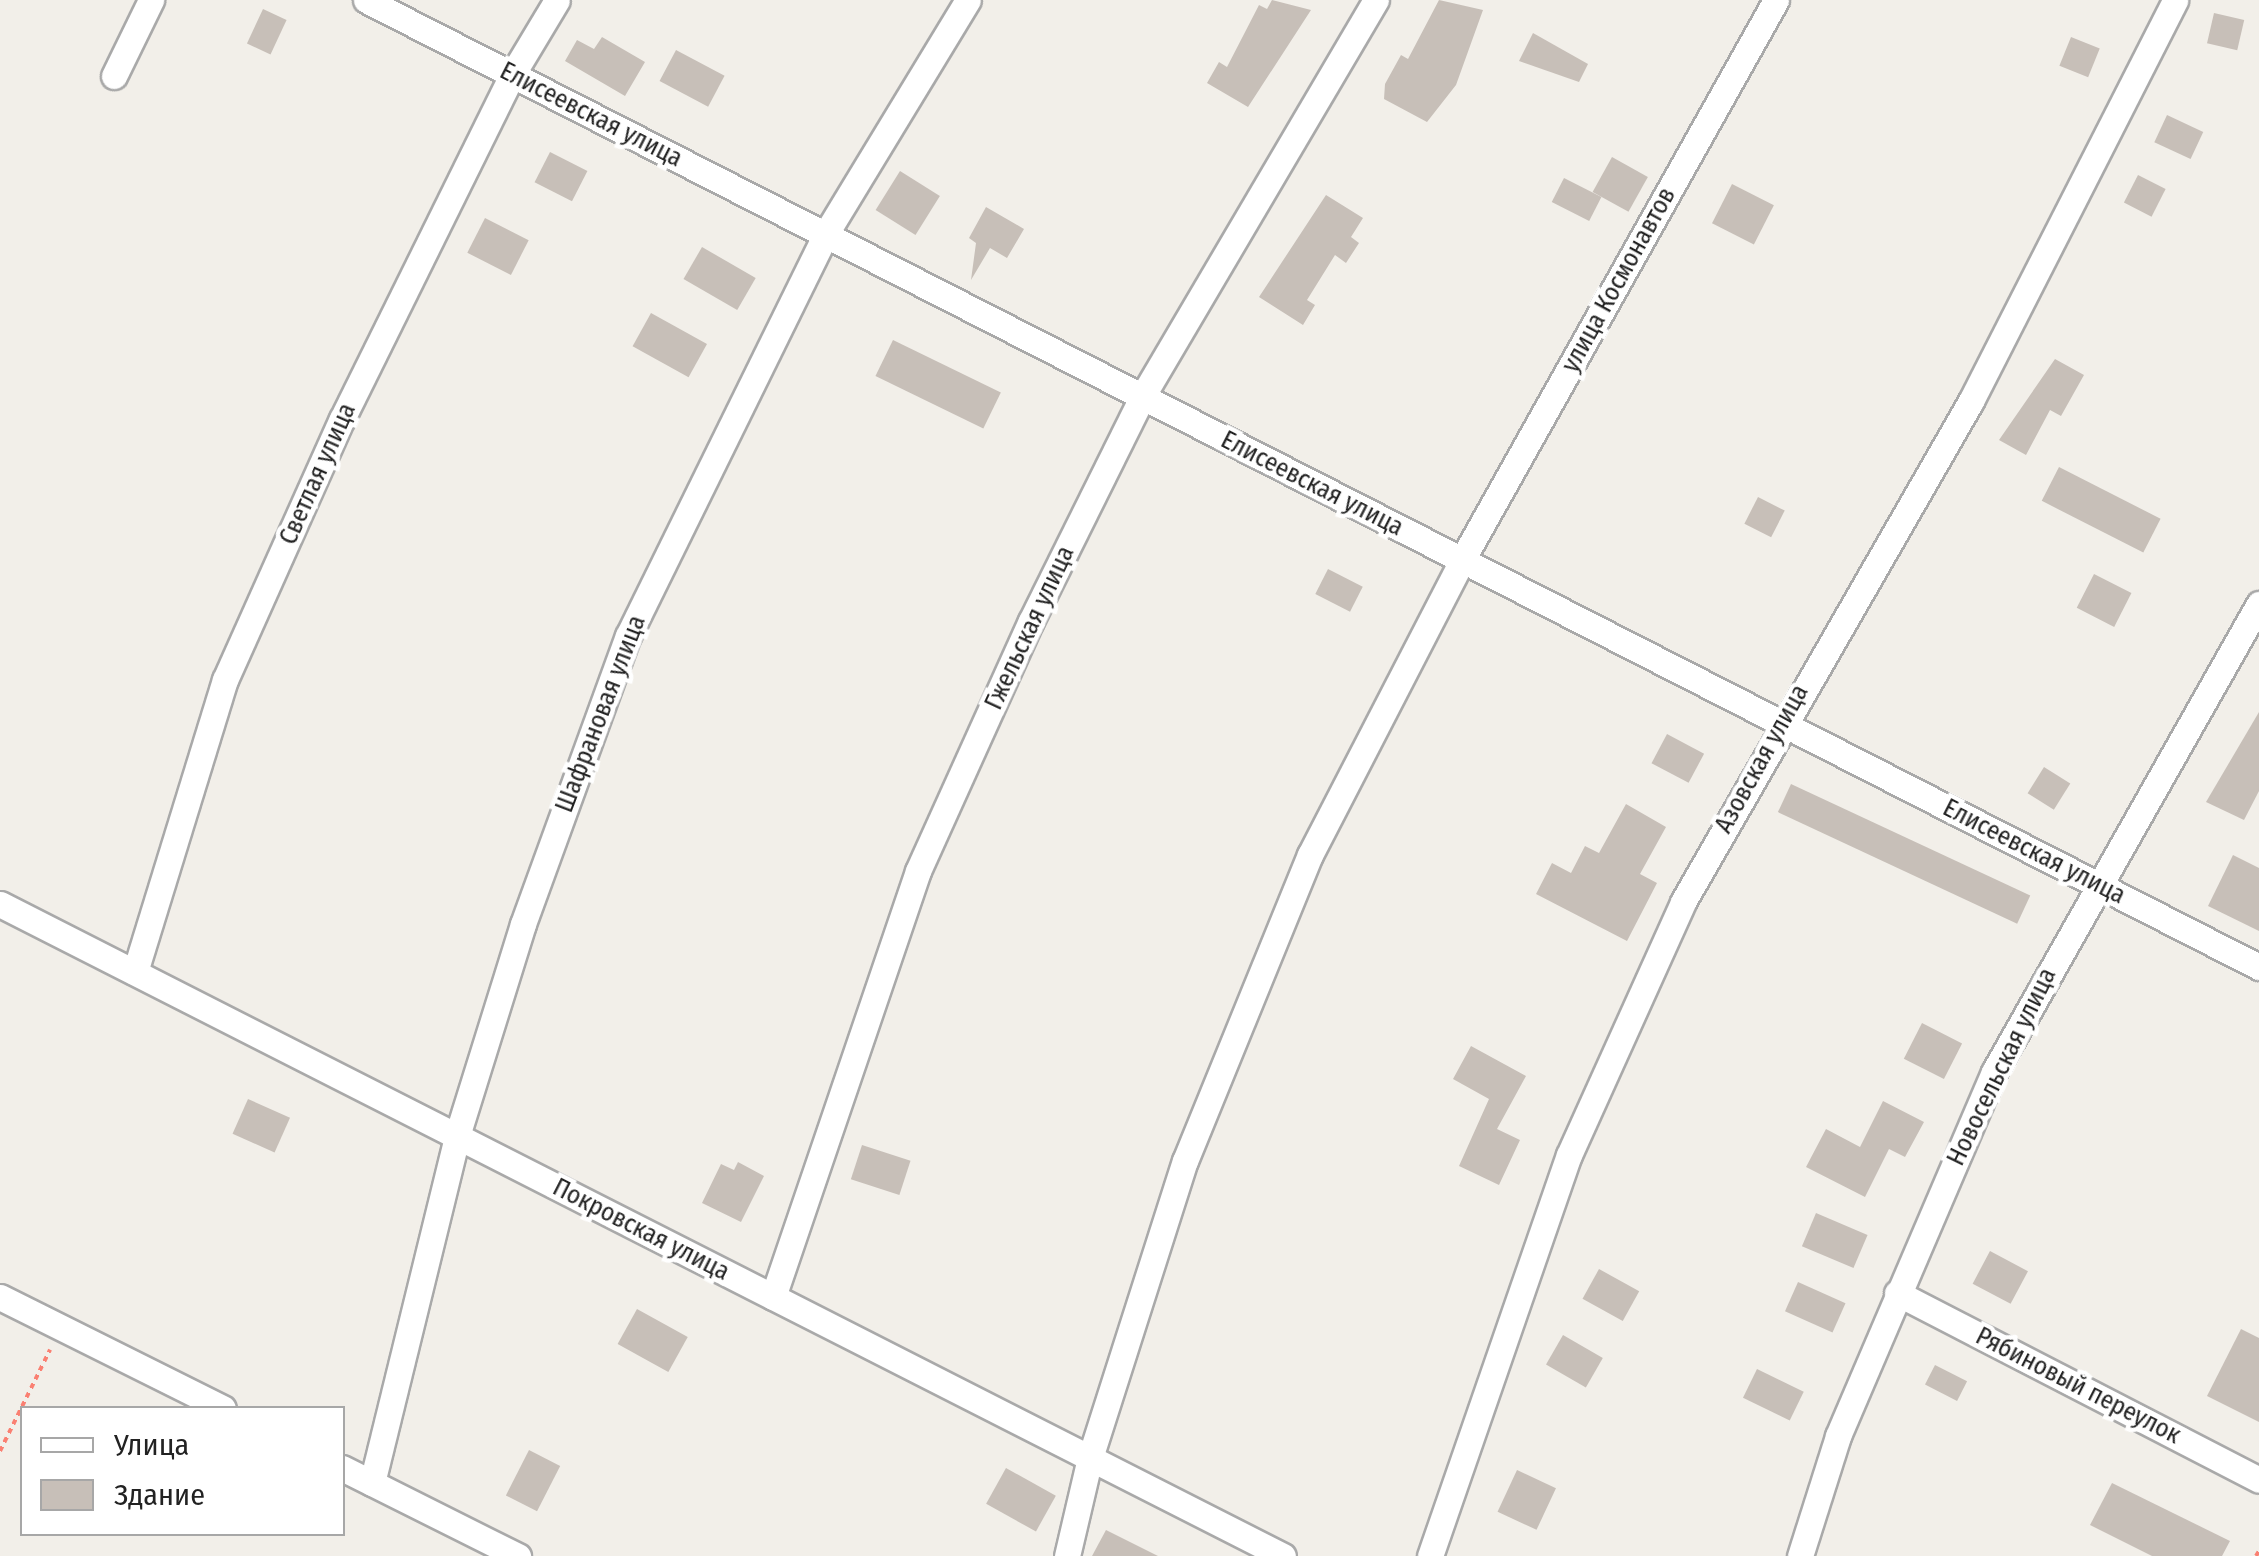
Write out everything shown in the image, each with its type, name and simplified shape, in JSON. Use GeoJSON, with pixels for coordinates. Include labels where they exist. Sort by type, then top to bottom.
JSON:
{"type":"FeatureCollection","features":[{"type":"Feature","properties":{"kind":"street"},"geometry":{"type":"LineString","coordinates":[[114,76],[151,0]]}},
{"type":"Feature","properties":{"kind":"street","name":"Елисеевская улица"},"geometry":{"type":"LineString","coordinates":[[366,0],[2259,967]]}},
{"type":"Feature","properties":{"kind":"street","name":"Светлая улица"},"geometry":{"type":"LineString","coordinates":[[135,972],[225,680],[342,419],[512,75],[558,0]]}},
{"type":"Feature","properties":{"kind":"street","name":"Шафрановая улица"},"geometry":{"type":"LineString","coordinates":[[372,1483],[457,1136],[523,924],[628,636],[825,235],[968,0]]}},
{"type":"Feature","properties":{"kind":"street","name":"Гжельская улица"},"geometry":{"type":"LineString","coordinates":[[772,1296],[918,871],[1142,397],[1376,0]]}},
{"type":"Feature","properties":{"kind":"street","name":"улица Космонавтов"},"geometry":{"type":"LineString","coordinates":[[1067,1556],[1090,1458],[1185,1160],[1303,873],[1462,560],[1776,0]]}},
{"type":"Feature","properties":{"kind":"street","name":"Азовская улица"},"geometry":{"type":"LineString","coordinates":[[1430,1556],[1569,1155],[1683,902],[1781,723],[1971,402],[2176,0]]}},
{"type":"Feature","properties":{"kind":"street","name":"Новосельская улица"},"geometry":{"type":"LineString","coordinates":[[1800,1556],[1897,1292],[1994,1072],[2096,884],[2259,604]]}},
{"type":"Feature","properties":{"kind":"street","name":"Покровская улица"},"geometry":{"type":"LineString","coordinates":[[0,904],[1283,1556]]}},
{"type":"Feature","properties":{"kind":"street","name":"Рябиновый переулок"},"geometry":{"type":"LineString","coordinates":[[1897,1292],[2259,1480]]}},
{"type":"Feature","properties":{"kind":"street"},"geometry":{"type":"LineString","coordinates":[[0,1297],[219,1406]]}},
{"type":"Feature","properties":{"kind":"street"},"geometry":{"type":"LineString","coordinates":[[345,1470],[518,1556]]}},
{"type":"Feature","properties":{"kind":"path"},"geometry":{"type":"LineString","coordinates":[[22,1406],[60,1327]]}},
{"type":"Feature","properties":{"kind":"path"},"geometry":{"type":"LineString","coordinates":[[0,1451],[20,1410]]}},
{"type":"Feature","properties":{"kind":"building"},"geometry":{"type":"Polygon","coordinates":[[[1272,0],[1311,10],[1248,107],[1207,83],[1219,62],[1227,67],[1259,5],[1267,9],[1272,0]]]}},
{"type":"Feature","properties":{"kind":"building"},"geometry":{"type":"Polygon","coordinates":[[[1439,0],[1483,10],[1456,85],[1427,122],[1384,99],[1385,84],[1401,55],[1408,59],[1439,0]]]}},
{"type":"Feature","properties":{"kind":"building"},"geometry":{"type":"Polygon","coordinates":[[[263,9],[287,20],[271,54],[247,43],[263,9]]]}},
{"type":"Feature","properties":{"kind":"building"},"geometry":{"type":"Polygon","coordinates":[[[2214,13],[2244,20],[2237,50],[2207,43],[2214,13]]]}},
{"type":"Feature","properties":{"kind":"building"},"geometry":{"type":"Polygon","coordinates":[[[1533,33],[1588,64],[1579,82],[1519,61],[1533,33]]]}},
{"type":"Feature","properties":{"kind":"building"},"geometry":{"type":"Polygon","coordinates":[[[602,37],[645,62],[625,96],[565,61],[577,40],[594,49],[602,37]]]}},
{"type":"Feature","properties":{"kind":"building"},"geometry":{"type":"Polygon","coordinates":[[[2071,37],[2100,49],[2088,77],[2059,66],[2071,37]]]}},
{"type":"Feature","properties":{"kind":"building"},"geometry":{"type":"Polygon","coordinates":[[[676,50],[725,76],[708,107],[660,81],[676,50]]]}},
{"type":"Feature","properties":{"kind":"building"},"geometry":{"type":"Polygon","coordinates":[[[2167,115],[2203,132],[2191,159],[2154,142],[2167,115]]]}},
{"type":"Feature","properties":{"kind":"building"},"geometry":{"type":"Polygon","coordinates":[[[550,152],[587,171],[572,201],[535,182],[550,152]]]}},
{"type":"Feature","properties":{"kind":"building"},"geometry":{"type":"Polygon","coordinates":[[[1612,157],[1648,177],[1628,212],[1593,192],[1612,157]]]}},
{"type":"Feature","properties":{"kind":"building"},"geometry":{"type":"Polygon","coordinates":[[[900,171],[940,196],[915,235],[876,210],[900,171]]]}},
{"type":"Feature","properties":{"kind":"building"},"geometry":{"type":"Polygon","coordinates":[[[2138,175],[2166,189],[2152,217],[2124,203],[2138,175]]]}},
{"type":"Feature","properties":{"kind":"building"},"geometry":{"type":"Polygon","coordinates":[[[1564,178],[1601,197],[1589,221],[1552,202],[1564,178]]]}},
{"type":"Feature","properties":{"kind":"building"},"geometry":{"type":"Polygon","coordinates":[[[1732,184],[1774,205],[1754,245],[1712,223],[1732,184]]]}},
{"type":"Feature","properties":{"kind":"building"},"geometry":{"type":"Polygon","coordinates":[[[1326,195],[1363,218],[1351,237],[1359,243],[1346,263],[1335,255],[1307,300],[1315,305],[1303,325],[1259,297],[1326,195]]]}},
{"type":"Feature","properties":{"kind":"building"},"geometry":{"type":"Polygon","coordinates":[[[986,207],[1024,229],[1007,258],[990,248],[971,280],[976,243],[969,238],[986,207]]]}},
{"type":"Feature","properties":{"kind":"building"},"geometry":{"type":"Polygon","coordinates":[[[485,218],[529,240],[511,275],[467,253],[485,218]]]}},
{"type":"Feature","properties":{"kind":"building"},"geometry":{"type":"Polygon","coordinates":[[[702,247],[756,278],[737,310],[684,279],[702,247]]]}},
{"type":"Feature","properties":{"kind":"building"},"geometry":{"type":"Polygon","coordinates":[[[651,313],[707,344],[689,377],[633,346],[651,313]]]}},
{"type":"Feature","properties":{"kind":"building"},"geometry":{"type":"Polygon","coordinates":[[[893,340],[1001,393],[983,429],[875,376],[893,340]]]}},
{"type":"Feature","properties":{"kind":"building"},"geometry":{"type":"Polygon","coordinates":[[[2055,359],[2084,375],[2061,416],[2050,410],[2026,455],[1999,440],[2055,359]]]}},
{"type":"Feature","properties":{"kind":"building"},"geometry":{"type":"Polygon","coordinates":[[[2059,467],[2161,519],[2143,553],[2042,501],[2059,467]]]}},
{"type":"Feature","properties":{"kind":"building"},"geometry":{"type":"Polygon","coordinates":[[[1758,497],[1785,511],[1771,537],[1744,524],[1758,497]]]}},
{"type":"Feature","properties":{"kind":"building"},"geometry":{"type":"Polygon","coordinates":[[[1328,569],[1363,587],[1350,612],[1315,594],[1328,569]]]}},
{"type":"Feature","properties":{"kind":"building"},"geometry":{"type":"Polygon","coordinates":[[[2094,574],[2131,593],[2114,627],[2077,608],[2094,574]]]}},
{"type":"Feature","properties":{"kind":"building"},"geometry":{"type":"Polygon","coordinates":[[[2259,712],[2259,791],[2244,820],[2206,802],[2259,712]]]}},
{"type":"Feature","properties":{"kind":"building"},"geometry":{"type":"Polygon","coordinates":[[[1667,734],[1704,754],[1689,783],[1652,763],[1667,734]]]}},
{"type":"Feature","properties":{"kind":"building"},"geometry":{"type":"Polygon","coordinates":[[[2044,767],[2070,783],[2054,810],[2028,793],[2044,767]]]}},
{"type":"Feature","properties":{"kind":"building"},"geometry":{"type":"Polygon","coordinates":[[[1791,784],[2030,896],[2017,924],[1778,812],[1791,784]]]}},
{"type":"Feature","properties":{"kind":"building"},"geometry":{"type":"Polygon","coordinates":[[[1626,804],[1666,827],[1640,874],[1657,883],[1627,941],[1536,894],[1552,863],[1571,873],[1585,846],[1599,853],[1626,804]]]}},
{"type":"Feature","properties":{"kind":"building"},"geometry":{"type":"Polygon","coordinates":[[[2233,855],[2259,868],[2259,931],[2208,906],[2233,855]]]}},
{"type":"Feature","properties":{"kind":"building"},"geometry":{"type":"Polygon","coordinates":[[[1922,1023],[1962,1043],[1944,1079],[1904,1059],[1922,1023]]]}},
{"type":"Feature","properties":{"kind":"building"},"geometry":{"type":"Polygon","coordinates":[[[1471,1046],[1526,1076],[1497,1129],[1520,1140],[1499,1185],[1459,1166],[1489,1099],[1453,1079],[1471,1046]]]}},
{"type":"Feature","properties":{"kind":"building"},"geometry":{"type":"Polygon","coordinates":[[[248,1099],[290,1118],[275,1152],[233,1134],[248,1099]]]}},
{"type":"Feature","properties":{"kind":"building"},"geometry":{"type":"Polygon","coordinates":[[[1883,1101],[1924,1122],[1905,1157],[1889,1149],[1865,1197],[1806,1167],[1826,1129],[1860,1147],[1883,1101]]]}},
{"type":"Feature","properties":{"kind":"building"},"geometry":{"type":"Polygon","coordinates":[[[862,1145],[911,1161],[899,1195],[851,1179],[862,1145]]]}},
{"type":"Feature","properties":{"kind":"building"},"geometry":{"type":"Polygon","coordinates":[[[738,1162],[764,1176],[741,1222],[702,1203],[721,1164],[734,1170],[738,1162]]]}},
{"type":"Feature","properties":{"kind":"building"},"geometry":{"type":"Polygon","coordinates":[[[1816,1213],[1868,1235],[1853,1268],[1802,1246],[1816,1213]]]}},
{"type":"Feature","properties":{"kind":"building"},"geometry":{"type":"Polygon","coordinates":[[[1990,1251],[2028,1271],[2011,1304],[1973,1284],[1990,1251]]]}},
{"type":"Feature","properties":{"kind":"building"},"geometry":{"type":"Polygon","coordinates":[[[1599,1269],[1639,1291],[1623,1321],[1583,1299],[1599,1269]]]}},
{"type":"Feature","properties":{"kind":"building"},"geometry":{"type":"Polygon","coordinates":[[[1798,1282],[1846,1303],[1832,1332],[1785,1311],[1798,1282]]]}},
{"type":"Feature","properties":{"kind":"building"},"geometry":{"type":"Polygon","coordinates":[[[637,1309],[688,1337],[668,1372],[618,1344],[637,1309]]]}},
{"type":"Feature","properties":{"kind":"building"},"geometry":{"type":"Polygon","coordinates":[[[2241,1329],[2259,1338],[2259,1422],[2207,1396],[2241,1329]]]}},
{"type":"Feature","properties":{"kind":"building"},"geometry":{"type":"Polygon","coordinates":[[[1563,1335],[1603,1358],[1586,1387],[1546,1364],[1563,1335]]]}},
{"type":"Feature","properties":{"kind":"building"},"geometry":{"type":"Polygon","coordinates":[[[1935,1365],[1967,1381],[1957,1401],[1925,1385],[1935,1365]]]}},
{"type":"Feature","properties":{"kind":"building"},"geometry":{"type":"Polygon","coordinates":[[[1757,1369],[1804,1392],[1790,1421],[1743,1398],[1757,1369]]]}},
{"type":"Feature","properties":{"kind":"building"},"geometry":{"type":"Polygon","coordinates":[[[529,1450],[560,1466],[537,1511],[506,1495],[529,1450]]]}},
{"type":"Feature","properties":{"kind":"building"},"geometry":{"type":"Polygon","coordinates":[[[1006,1468],[1056,1496],[1036,1531],[986,1504],[1006,1468]]]}},
{"type":"Feature","properties":{"kind":"building"},"geometry":{"type":"Polygon","coordinates":[[[1517,1470],[1556,1488],[1537,1530],[1498,1512],[1517,1470]]]}},
{"type":"Feature","properties":{"kind":"building"},"geometry":{"type":"Polygon","coordinates":[[[2112,1483],[2230,1541],[2222,1556],[2152,1556],[2090,1525],[2112,1483]]]}},
{"type":"Feature","properties":{"kind":"building"},"geometry":{"type":"Polygon","coordinates":[[[1106,1530],[1158,1556],[1092,1556],[1106,1530]]]}}]}
